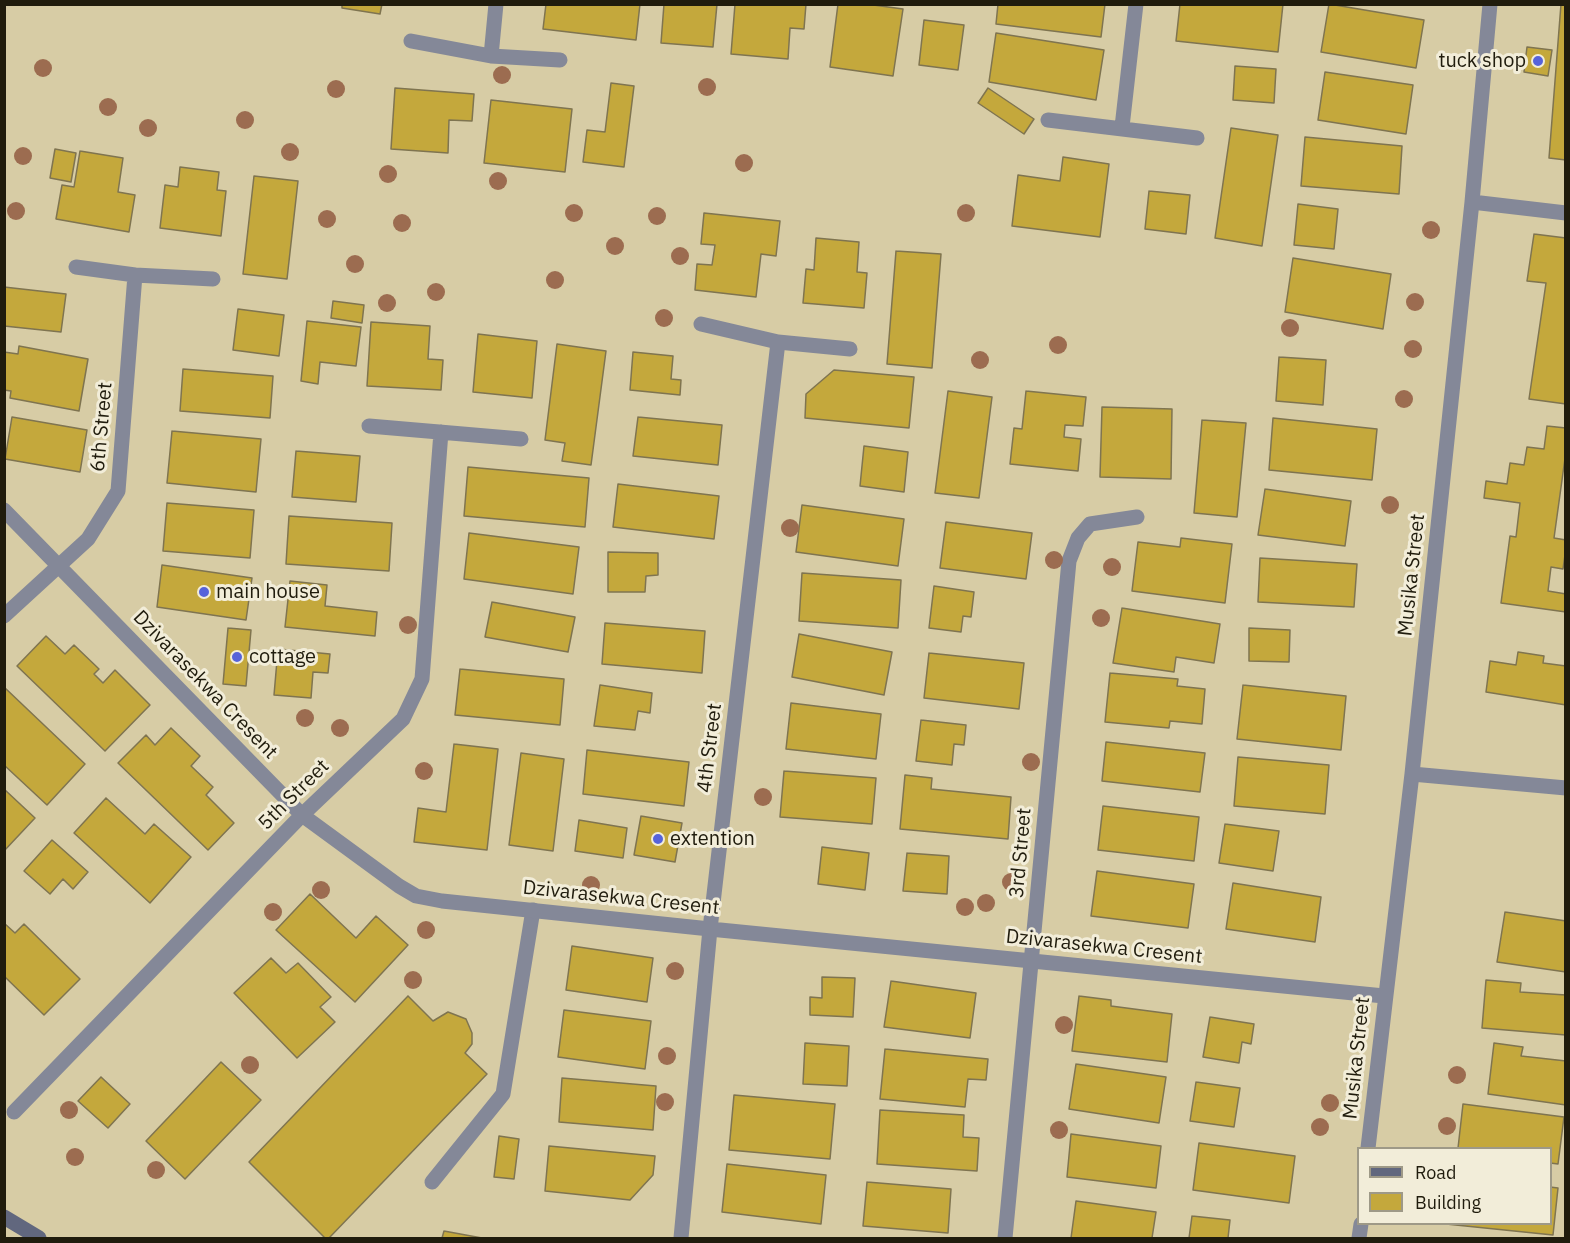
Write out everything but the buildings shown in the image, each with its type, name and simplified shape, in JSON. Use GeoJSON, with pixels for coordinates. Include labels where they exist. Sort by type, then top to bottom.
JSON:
{"type":"FeatureCollection","features":[{"type":"Feature","properties":{"kind":"street"},"geometry":{"type":"LineString","coordinates":[[491,56],[496,4]]}},
{"type":"Feature","properties":{"kind":"street"},"geometry":{"type":"LineString","coordinates":[[1122,127],[1136,4]]}},
{"type":"Feature","properties":{"kind":"street","name":"Musika Street"},"geometry":{"type":"LineString","coordinates":[[1368,1147],[1384,996],[1412,774],[1472,202],[1490,4]]}},
{"type":"Feature","properties":{"kind":"street"},"geometry":{"type":"LineString","coordinates":[[411,41],[491,56],[560,60]]}},
{"type":"Feature","properties":{"kind":"street"},"geometry":{"type":"LineString","coordinates":[[1048,120],[1122,127],[1197,138]]}},
{"type":"Feature","properties":{"kind":"street"},"geometry":{"type":"LineString","coordinates":[[1472,202],[1566,213]]}},
{"type":"Feature","properties":{"kind":"street"},"geometry":{"type":"LineString","coordinates":[[76,267],[135,275],[213,279]]}},
{"type":"Feature","properties":{"kind":"street","name":"6th Street"},"geometry":{"type":"LineString","coordinates":[[4,616],[88,539],[118,491],[135,275]]}},
{"type":"Feature","properties":{"kind":"street"},"geometry":{"type":"LineString","coordinates":[[701,324],[778,342],[850,349]]}},
{"type":"Feature","properties":{"kind":"street","name":"4th Street"},"geometry":{"type":"LineString","coordinates":[[681,1239],[710,929],[778,342]]}},
{"type":"Feature","properties":{"kind":"street"},"geometry":{"type":"LineString","coordinates":[[369,426],[521,439]]}},
{"type":"Feature","properties":{"kind":"street","name":"5th Street"},"geometry":{"type":"LineString","coordinates":[[14,1112],[302,815],[403,719],[422,679],[441,432]]}},
{"type":"Feature","properties":{"kind":"street","name":"Dzivarasekwa Cresent"},"geometry":{"type":"LineString","coordinates":[[4,510],[302,815],[416,896],[710,929],[1384,996]]}},
{"type":"Feature","properties":{"kind":"street","name":"3rd Street"},"geometry":{"type":"LineString","coordinates":[[1005,1239],[1069,561],[1078,538],[1090,524],[1137,517]]}},
{"type":"Feature","properties":{"kind":"street"},"geometry":{"type":"LineString","coordinates":[[1412,774],[1566,788]]}},
{"type":"Feature","properties":{"kind":"street"},"geometry":{"type":"LineString","coordinates":[[432,1182],[503,1094],[533,910]]}},
{"type":"Feature","properties":{"kind":"street"},"geometry":{"type":"LineString","coordinates":[[4,1217],[39,1239]]}},
{"type":"Feature","properties":{"kind":"place","name":"tuck shop"},"geometry":{"type":"Point","coordinates":[1538,61]}},
{"type":"Feature","properties":{"kind":"place","name":"main house"},"geometry":{"type":"Point","coordinates":[204,592]}},
{"type":"Feature","properties":{"kind":"place","name":"cottage"},"geometry":{"type":"Point","coordinates":[237,657]}},
{"type":"Feature","properties":{"kind":"place","name":"extention"},"geometry":{"type":"Point","coordinates":[658,839]}}]}
